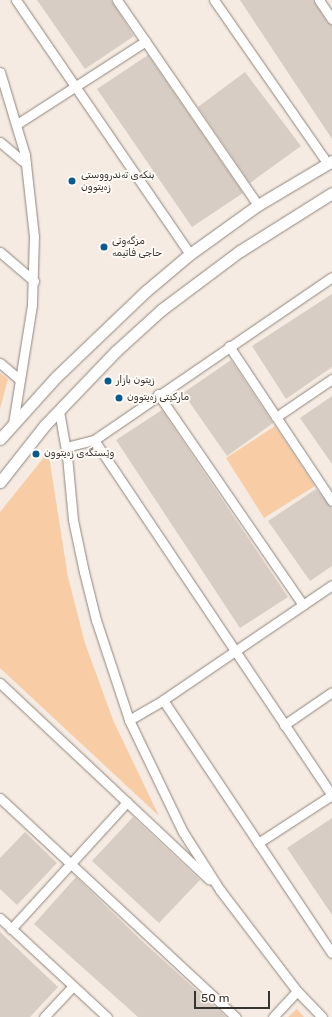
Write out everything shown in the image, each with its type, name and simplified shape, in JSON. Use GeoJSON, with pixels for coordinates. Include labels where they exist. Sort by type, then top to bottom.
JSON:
{"type":"FeatureCollection","features":[{"type":"Feature","properties":{"kind":"street"},"geometry":{"type":"LineString","coordinates":[[16,0],[190,254]]}},
{"type":"Feature","properties":{"kind":"street"},"geometry":{"type":"LineString","coordinates":[[117,0],[258,205]]}},
{"type":"Feature","properties":{"kind":"street"},"geometry":{"type":"LineString","coordinates":[[0,439],[102,330],[190,254],[258,205],[330,163],[214,0]]}},
{"type":"Feature","properties":{"kind":"street"},"geometry":{"type":"LineString","coordinates":[[319,0],[332,19]]}},
{"type":"Feature","properties":{"kind":"street"},"geometry":{"type":"LineString","coordinates":[[18,124],[146,41]]}},
{"type":"Feature","properties":{"kind":"street"},"geometry":{"type":"LineString","coordinates":[[0,72],[18,124],[31,196],[34,281],[13,424]]}},
{"type":"Feature","properties":{"kind":"street"},"geometry":{"type":"LineString","coordinates":[[0,142],[26,164]]}},
{"type":"Feature","properties":{"kind":"street"},"geometry":{"type":"LineString","coordinates":[[0,482],[59,410],[116,351],[161,310],[240,251],[332,193]]}},
{"type":"Feature","properties":{"kind":"street"},"geometry":{"type":"LineString","coordinates":[[0,252],[34,281]]}},
{"type":"Feature","properties":{"kind":"street"},"geometry":{"type":"LineString","coordinates":[[66,447],[94,440],[158,394],[332,277]]}},
{"type":"Feature","properties":{"kind":"street"},"geometry":{"type":"LineString","coordinates":[[229,346],[329,491],[332,501]]}},
{"type":"Feature","properties":{"kind":"street"},"geometry":{"type":"LineString","coordinates":[[0,363],[20,380]]}},
{"type":"Feature","properties":{"kind":"street"},"geometry":{"type":"LineString","coordinates":[[276,416],[332,379]]}},
{"type":"Feature","properties":{"kind":"street"},"geometry":{"type":"LineString","coordinates":[[158,394],[303,605]]}},
{"type":"Feature","properties":{"kind":"street"},"geometry":{"type":"LineString","coordinates":[[59,410],[66,447],[73,520],[84,572],[96,620],[130,720],[183,832],[220,890],[297,991],[322,1017]]}},
{"type":"Feature","properties":{"kind":"street"},"geometry":{"type":"LineString","coordinates":[[94,440],[332,795],[258,843]]}},
{"type":"Feature","properties":{"kind":"street"},"geometry":{"type":"LineString","coordinates":[[130,720],[235,652],[332,585]]}},
{"type":"Feature","properties":{"kind":"street"},"geometry":{"type":"LineString","coordinates":[[0,683],[220,890]]}},
{"type":"Feature","properties":{"kind":"street"},"geometry":{"type":"LineString","coordinates":[[284,725],[332,692]]}},
{"type":"Feature","properties":{"kind":"street"},"geometry":{"type":"LineString","coordinates":[[163,700],[332,953]]}},
{"type":"Feature","properties":{"kind":"street"},"geometry":{"type":"LineString","coordinates":[[0,798],[236,1017]]}},
{"type":"Feature","properties":{"kind":"street"},"geometry":{"type":"LineString","coordinates":[[11,929],[127,802]]}},
{"type":"Feature","properties":{"kind":"street"},"geometry":{"type":"LineString","coordinates":[[0,918],[107,1017]]}},
{"type":"Feature","properties":{"kind":"street"},"geometry":{"type":"LineString","coordinates":[[44,1017],[73,986]]}},
{"type":"Feature","properties":{"kind":"street"},"geometry":{"type":"LineString","coordinates":[[273,1017],[297,991]]}},
{"type":"Feature","properties":{"kind":"shaded area"},"geometry":{"type":"Polygon","coordinates":[[[0,373],[8,379],[0,409],[0,373]]]}},
{"type":"Feature","properties":{"kind":"shaded area"},"geometry":{"type":"Polygon","coordinates":[[[275,426],[315,486],[264,518],[226,458],[275,426]]]}},
{"type":"Feature","properties":{"kind":"shaded area"},"geometry":{"type":"Polygon","coordinates":[[[45,456],[49,456],[68,577],[85,643],[113,720],[159,816],[0,668],[0,512],[45,456]]]}},
{"type":"Feature","properties":{"kind":"shaded area"},"geometry":{"type":"Polygon","coordinates":[[[297,1009],[304,1017],[288,1017],[297,1009]]]}},
{"type":"Feature","properties":{"kind":"building"},"geometry":{"type":"Polygon","coordinates":[[[37,0],[111,0],[134,36],[85,69],[37,0]]]}},
{"type":"Feature","properties":{"kind":"building"},"geometry":{"type":"Polygon","coordinates":[[[240,0],[313,0],[327,22],[332,25],[332,139],[240,0]]]}},
{"type":"Feature","properties":{"kind":"building"},"geometry":{"type":"Polygon","coordinates":[[[148,55],[243,193],[192,227],[97,89],[148,55]]]}},
{"type":"Feature","properties":{"kind":"building"},"geometry":{"type":"Polygon","coordinates":[[[245,72],[301,146],[250,183],[198,107],[245,72]]]}},
{"type":"Feature","properties":{"kind":"building"},"geometry":{"type":"Polygon","coordinates":[[[332,294],[332,367],[286,399],[252,346],[332,294]]]}},
{"type":"Feature","properties":{"kind":"building"},"geometry":{"type":"Polygon","coordinates":[[[231,360],[273,423],[227,456],[183,393],[231,360]]]}},
{"type":"Feature","properties":{"kind":"building"},"geometry":{"type":"Polygon","coordinates":[[[332,396],[332,464],[300,418],[332,396]]]}},
{"type":"Feature","properties":{"kind":"building"},"geometry":{"type":"Polygon","coordinates":[[[162,410],[288,597],[240,628],[116,440],[162,410]]]}},
{"type":"Feature","properties":{"kind":"building"},"geometry":{"type":"Polygon","coordinates":[[[316,489],[332,508],[332,566],[310,581],[268,521],[316,489]]]}},
{"type":"Feature","properties":{"kind":"building"},"geometry":{"type":"Polygon","coordinates":[[[133,817],[200,880],[159,923],[92,861],[133,817]]]}},
{"type":"Feature","properties":{"kind":"building"},"geometry":{"type":"Polygon","coordinates":[[[332,818],[332,915],[287,848],[332,818]]]}},
{"type":"Feature","properties":{"kind":"building"},"geometry":{"type":"Polygon","coordinates":[[[25,832],[57,863],[17,905],[0,889],[0,858],[25,832]]]}},
{"type":"Feature","properties":{"kind":"building"},"geometry":{"type":"Polygon","coordinates":[[[76,877],[141,940],[226,1017],[138,1017],[34,924],[76,877]]]}},
{"type":"Feature","properties":{"kind":"building"},"geometry":{"type":"Polygon","coordinates":[[[0,932],[58,987],[30,1017],[0,1017],[0,932]]]}},
{"type":"Feature","properties":{"kind":"place","name":"بنکەی تەندرووستی زەیتوون"},"geometry":{"type":"Point","coordinates":[72,181]}},
{"type":"Feature","properties":{"kind":"place","name":"مزگەوتی حاجی فاتیمە"},"geometry":{"type":"Point","coordinates":[104,247]}},
{"type":"Feature","properties":{"kind":"place","name":"زيتون بازار"},"geometry":{"type":"Point","coordinates":[108,381]}},
{"type":"Feature","properties":{"kind":"place","name":"مارکێتی زەیتوون"},"geometry":{"type":"Point","coordinates":[119,398]}},
{"type":"Feature","properties":{"kind":"place","name":"وێستگەی زەیتوون"},"geometry":{"type":"Point","coordinates":[36,454]}}]}
